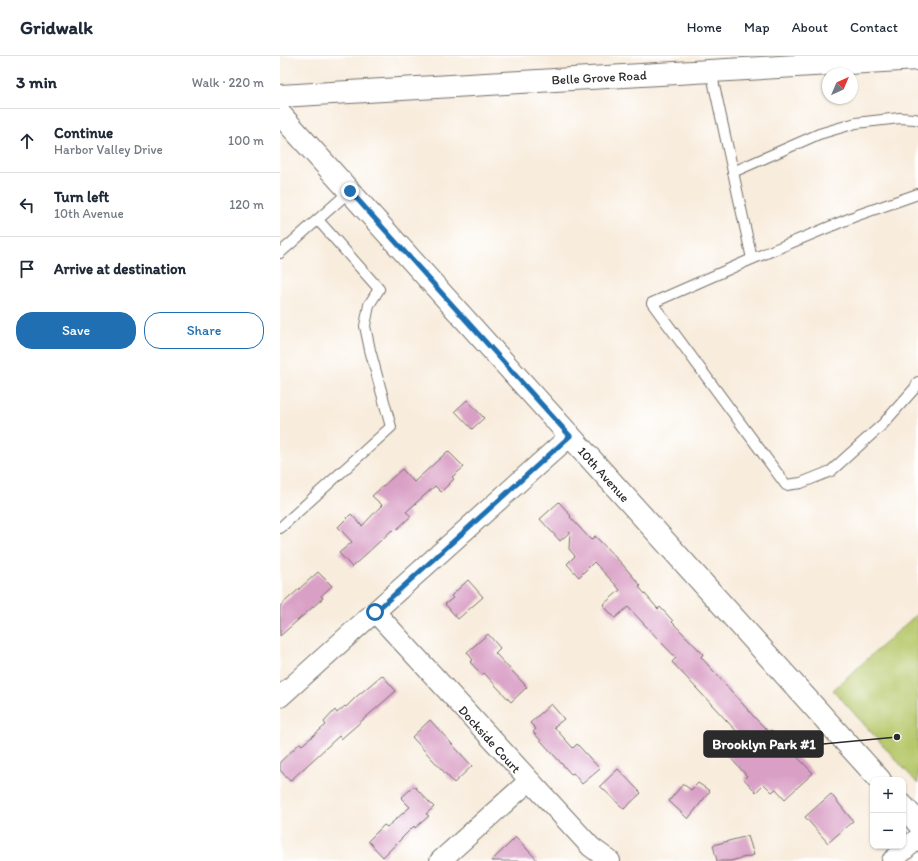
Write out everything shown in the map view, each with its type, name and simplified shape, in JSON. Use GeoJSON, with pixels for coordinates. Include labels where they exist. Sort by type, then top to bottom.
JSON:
{"type":"FeatureCollection","features":[{"type":"Feature","properties":{"kind":"street","name":"Belle Grove Road"},"geometry":{"type":"LineString","coordinates":[[280,96],[711,71],[762,62],[918,58]]}},
{"type":"Feature","properties":{"kind":"street","name":"10th Avenue"},"geometry":{"type":"LineString","coordinates":[[280,114],[877,777]]}},
{"type":"Feature","properties":{"kind":"street"},"geometry":{"type":"LineString","coordinates":[[280,697],[570,436]]}},
{"type":"Feature","properties":{"kind":"street","name":"Dockside Court"},"geometry":{"type":"LineString","coordinates":[[375,612],[591,847],[610,861]]}},
{"type":"Feature","properties":{"kind":"street"},"geometry":{"type":"LineString","coordinates":[[440,861],[529,781]]}},
{"type":"Feature","properties":{"kind":"street"},"geometry":{"type":"LineString","coordinates":[[906,809],[918,823]]}},
{"type":"Feature","properties":{"kind":"street"},"geometry":{"type":"LineString","coordinates":[[892,861],[918,838]]}},
{"type":"Feature","properties":{"kind":"lane"},"geometry":{"type":"LineString","coordinates":[[711,71],[752,259]]}},
{"type":"Feature","properties":{"kind":"lane"},"geometry":{"type":"LineString","coordinates":[[733,172],[819,134],[856,123],[900,118],[918,120]]}},
{"type":"Feature","properties":{"kind":"lane"},"geometry":{"type":"LineString","coordinates":[[280,253],[350,191]]}},
{"type":"Feature","properties":{"kind":"lane"},"geometry":{"type":"LineString","coordinates":[[918,194],[858,215],[652,303],[786,486],[801,483],[831,470],[883,424],[915,388],[918,382]]}},
{"type":"Feature","properties":{"kind":"lane"},"geometry":{"type":"LineString","coordinates":[[280,528],[391,427],[365,326],[369,305],[379,289],[318,220]]}},
{"type":"Feature","properties":{"kind":"green space"},"geometry":{"type":"Polygon","coordinates":[[[918,613],[918,784],[833,690],[918,613]]]}},
{"type":"Feature","properties":{"kind":"building"},"geometry":{"type":"Polygon","coordinates":[[[467,400],[484,418],[472,429],[455,411],[467,400]]]}},
{"type":"Feature","properties":{"kind":"building"},"geometry":{"type":"Polygon","coordinates":[[[448,451],[464,467],[452,477],[454,479],[441,492],[435,486],[406,512],[411,516],[394,532],[392,530],[352,567],[339,553],[352,542],[338,527],[351,514],[362,526],[382,505],[372,496],[402,469],[414,482],[448,451]]]}},
{"type":"Feature","properties":{"kind":"building"},"geometry":{"type":"Polygon","coordinates":[[[559,502],[571,516],[570,517],[591,540],[595,536],[623,565],[658,609],[660,607],[673,621],[672,622],[703,654],[701,657],[756,719],[769,732],[771,730],[813,773],[785,799],[776,789],[772,792],[764,784],[756,792],[744,779],[747,776],[725,752],[733,744],[732,742],[740,735],[672,662],[676,658],[628,607],[615,618],[603,605],[620,590],[614,583],[594,562],[579,577],[567,564],[575,556],[569,549],[570,532],[560,541],[540,519],[559,502]]]}},
{"type":"Feature","properties":{"kind":"building"},"geometry":{"type":"Polygon","coordinates":[[[318,572],[332,586],[321,596],[323,598],[280,636],[280,606],[318,572]]]}},
{"type":"Feature","properties":{"kind":"building"},"geometry":{"type":"Polygon","coordinates":[[[468,580],[483,597],[458,619],[445,604],[453,598],[451,596],[468,580]]]}},
{"type":"Feature","properties":{"kind":"building"},"geometry":{"type":"Polygon","coordinates":[[[488,634],[500,648],[495,653],[527,687],[511,702],[484,673],[482,675],[470,662],[473,660],[467,652],[488,634]]]}},
{"type":"Feature","properties":{"kind":"building"},"geometry":{"type":"Polygon","coordinates":[[[382,675],[396,691],[341,739],[339,736],[290,781],[280,770],[280,762],[300,743],[302,745],[326,725],[324,722],[335,710],[337,713],[345,706],[346,707],[382,675]]]}},
{"type":"Feature","properties":{"kind":"building"},"geometry":{"type":"Polygon","coordinates":[[[551,704],[564,719],[554,727],[573,748],[577,744],[600,769],[582,784],[533,732],[536,729],[530,723],[551,704]]]}},
{"type":"Feature","properties":{"kind":"building"},"geometry":{"type":"Polygon","coordinates":[[[430,720],[472,766],[454,783],[412,737],[430,720]]]}},
{"type":"Feature","properties":{"kind":"building"},"geometry":{"type":"Polygon","coordinates":[[[618,769],[641,793],[624,809],[600,786],[618,769]]]}},
{"type":"Feature","properties":{"kind":"building"},"geometry":{"type":"Polygon","coordinates":[[[698,783],[710,791],[688,819],[669,801],[683,784],[691,790],[698,783]]]}},
{"type":"Feature","properties":{"kind":"building"},"geometry":{"type":"Polygon","coordinates":[[[414,786],[434,807],[426,814],[429,816],[415,828],[414,826],[383,857],[368,841],[384,825],[387,827],[410,807],[401,798],[414,786]]]}},
{"type":"Feature","properties":{"kind":"building"},"geometry":{"type":"Polygon","coordinates":[[[831,794],[853,821],[828,843],[805,817],[831,794]]]}},
{"type":"Feature","properties":{"kind":"building"},"geometry":{"type":"Polygon","coordinates":[[[748,836],[754,855],[730,861],[717,861],[713,845],[748,836]]]}},
{"type":"Feature","properties":{"kind":"building"},"geometry":{"type":"Polygon","coordinates":[[[516,837],[538,861],[491,861],[506,847],[516,837]]]}},
{"type":"Feature","properties":{"kind":"place","name":"Brooklyn Park #1"},"geometry":{"type":"Point","coordinates":[897,737]}},
{"type":"Feature","properties":{"kind":"route"},"geometry":{"type":"LineString","coordinates":[[350,191],[570,436],[375,612]]}}]}
